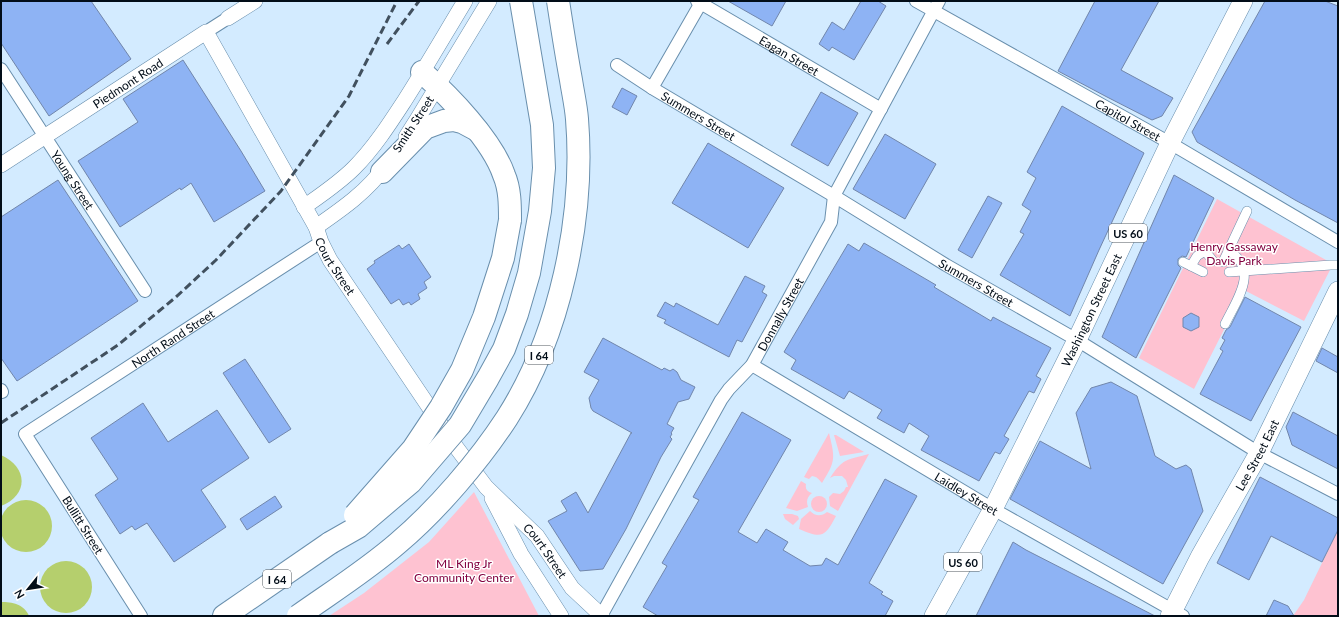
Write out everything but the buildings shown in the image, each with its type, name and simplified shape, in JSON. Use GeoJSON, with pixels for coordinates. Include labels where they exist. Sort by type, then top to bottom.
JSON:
{"type":"FeatureCollection","features":[{"type":"Feature","properties":{"kind":"highway","name":"I 64"},"geometry":{"type":"LineString","coordinates":[[224,616],[330,543],[358,527],[411,482],[460,425],[504,349],[517,314],[529,273],[540,211],[544,168],[542,125],[521,1]]}},
{"type":"Feature","properties":{"kind":"highway","name":"I 64"},"geometry":{"type":"LineString","coordinates":[[298,616],[361,572],[399,543],[439,503],[480,457],[507,418],[524,389],[541,351],[556,308],[569,256],[575,214],[577,180],[577,118],[558,1]]}},
{"type":"Feature","properties":{"kind":"highway"},"geometry":{"type":"LineString","coordinates":[[330,543],[413,449],[441,407],[462,370],[484,317],[503,258],[510,220],[509,194],[505,175],[497,158],[477,130],[430,79]]}},
{"type":"Feature","properties":{"kind":"highway"},"geometry":{"type":"LineString","coordinates":[[382,172],[425,128],[444,121],[454,120],[462,122],[477,130]]}},
{"type":"Feature","properties":{"kind":"main road","name":"Washington Street East"},"geometry":{"type":"LineString","coordinates":[[934,616],[993,509],[1077,340],[1170,143],[1243,1]]}},
{"type":"Feature","properties":{"kind":"main road","name":"Lee Street East"},"geometry":{"type":"LineString","coordinates":[[1175,614],[1200,557],[1259,453],[1338,291]]}},
{"type":"Feature","properties":{"kind":"street","name":"Piedmont Road"},"geometry":{"type":"LineString","coordinates":[[1,165],[256,1]]}},
{"type":"Feature","properties":{"kind":"street","name":"Smith Street"},"geometry":{"type":"LineString","coordinates":[[316,227],[348,205],[368,187],[382,172],[418,118],[430,79],[465,1]]}},
{"type":"Feature","properties":{"kind":"street","name":"Smith Street"},"geometry":{"type":"LineString","coordinates":[[304,207],[334,186],[355,167],[374,145],[393,118],[430,79],[489,1]]}},
{"type":"Feature","properties":{"kind":"street","name":"Capitol Street"},"geometry":{"type":"LineString","coordinates":[[916,1],[936,6],[1338,242]]}},
{"type":"Feature","properties":{"kind":"street"},"geometry":{"type":"LineString","coordinates":[[652,88],[700,2]]}},
{"type":"Feature","properties":{"kind":"street","name":"Eagan Street"},"geometry":{"type":"LineString","coordinates":[[700,2],[882,109]]}},
{"type":"Feature","properties":{"kind":"street","name":"Donnally Street"},"geometry":{"type":"LineString","coordinates":[[602,616],[721,400],[729,389],[752,365],[831,222],[834,196],[936,6]]}},
{"type":"Feature","properties":{"kind":"street","name":"Court Street"},"geometry":{"type":"LineString","coordinates":[[206,32],[316,227],[321,242],[330,260],[382,338],[456,447],[486,487],[537,536],[572,588],[602,616]]}},
{"type":"Feature","properties":{"kind":"street","name":"Summers Street"},"geometry":{"type":"LineString","coordinates":[[617,65],[652,88],[834,196],[946,265],[1077,340],[1259,453],[1338,494]]}},
{"type":"Feature","properties":{"kind":"street","name":"Young Street"},"geometry":{"type":"LineString","coordinates":[[1,69],[145,291]]}},
{"type":"Feature","properties":{"kind":"street"},"geometry":{"type":"LineString","coordinates":[[1223,262],[1247,211]]}},
{"type":"Feature","properties":{"kind":"street","name":"North Rand Street"},"geometry":{"type":"LineString","coordinates":[[26,434],[321,242]]}},
{"type":"Feature","properties":{"kind":"street"},"geometry":{"type":"LineString","coordinates":[[1225,324],[1244,284],[1244,271],[1237,258],[1228,250]]}},
{"type":"Feature","properties":{"kind":"street"},"geometry":{"type":"LineString","coordinates":[[1204,272],[1187,264],[1205,251],[1213,261]]}},
{"type":"Feature","properties":{"kind":"street"},"geometry":{"type":"LineString","coordinates":[[1229,272],[1331,264],[1338,265]]}},
{"type":"Feature","properties":{"kind":"street","name":"Laidley Street"},"geometry":{"type":"LineString","coordinates":[[752,365],[993,509],[1175,614]]}},
{"type":"Feature","properties":{"kind":"street","name":"Bullitt Street"},"geometry":{"type":"LineString","coordinates":[[26,434],[141,616]]}},
{"type":"Feature","properties":{"kind":"street","name":"Court Street"},"geometry":{"type":"LineString","coordinates":[[486,487],[521,554],[561,616]]}},
{"type":"Feature","properties":{"kind":"green space","name":"Henry Gassaway Davis Park"},"geometry":{"type":"Polygon","coordinates":[[[1217,199],[1326,260],[1331,265],[1330,270],[1304,321],[1244,290],[1194,389],[1139,358],[1217,199]]]}},
{"type":"Feature","properties":{"kind":"green space"},"geometry":{"type":"Polygon","coordinates":[[[829,433],[833,459],[827,476],[822,483],[814,476],[809,479],[804,477],[829,433]]]}},
{"type":"Feature","properties":{"kind":"green space"},"geometry":{"type":"Polygon","coordinates":[[[834,435],[836,435],[864,452],[840,456],[834,435]]]}},
{"type":"Feature","properties":{"kind":"green space"},"geometry":{"type":"Polygon","coordinates":[[[869,454],[838,511],[830,506],[829,497],[833,493],[840,494],[846,487],[848,487],[846,480],[842,476],[834,476],[830,478],[838,467],[842,463],[855,457],[869,454]]]}},
{"type":"Feature","properties":{"kind":"green space"},"geometry":{"type":"Polygon","coordinates":[[[801,481],[806,484],[806,489],[812,493],[807,499],[808,507],[797,511],[786,508],[801,481]]]}},
{"type":"Feature","properties":{"kind":"green space","name":"ML King Jr Community Center"},"geometry":{"type":"Polygon","coordinates":[[[474,492],[539,616],[329,616],[364,593],[429,542],[474,492]]]}},
{"type":"Feature","properties":{"kind":"green space"},"geometry":{"type":"Polygon","coordinates":[[[819,496],[826,501],[827,504],[822,511],[819,512],[812,507],[811,504],[816,497],[819,496]]]}},
{"type":"Feature","properties":{"kind":"green space"},"geometry":{"type":"Polygon","coordinates":[[[810,511],[818,515],[823,515],[827,512],[836,516],[826,532],[818,535],[799,529],[801,519],[810,511]]]}},
{"type":"Feature","properties":{"kind":"green space"},"geometry":{"type":"Polygon","coordinates":[[[783,514],[792,514],[798,516],[799,519],[793,525],[785,519],[783,514]]]}},
{"type":"Feature","properties":{"kind":"green space"},"geometry":{"type":"Polygon","coordinates":[[[1338,530],[1338,616],[1293,616],[1304,600],[1338,530]]]}},
{"type":"Feature","properties":{"kind":"shaded area"},"geometry":{"type":"Polygon","coordinates":[[[1,455],[10,460],[16,466],[22,481],[17,495],[1,506],[1,455]]]}},
{"type":"Feature","properties":{"kind":"shaded area"},"geometry":{"type":"Polygon","coordinates":[[[26,500],[36,502],[44,508],[50,516],[52,526],[50,536],[44,544],[36,550],[26,552],[16,550],[8,544],[2,536],[0,526],[2,516],[8,508],[16,502],[26,500]]]}},
{"type":"Feature","properties":{"kind":"shaded area"},"geometry":{"type":"Polygon","coordinates":[[[66,561],[76,563],[84,569],[90,577],[92,587],[90,597],[84,605],[76,611],[66,613],[56,611],[48,605],[42,597],[40,587],[42,577],[48,569],[56,563],[66,561]]]}},
{"type":"Feature","properties":{"kind":"shaded area"},"geometry":{"type":"Polygon","coordinates":[[[1,602],[9,602],[21,606],[29,616],[1,616],[1,602]]]}},
{"type":"Feature","properties":{"kind":"railway"},"geometry":{"type":"LineString","coordinates":[[1,423],[118,345],[176,297],[216,260],[281,191],[349,96],[397,1]]}},
{"type":"Feature","properties":{"kind":"railway"},"geometry":{"type":"LineString","coordinates":[[387,44],[419,1]]}}]}
